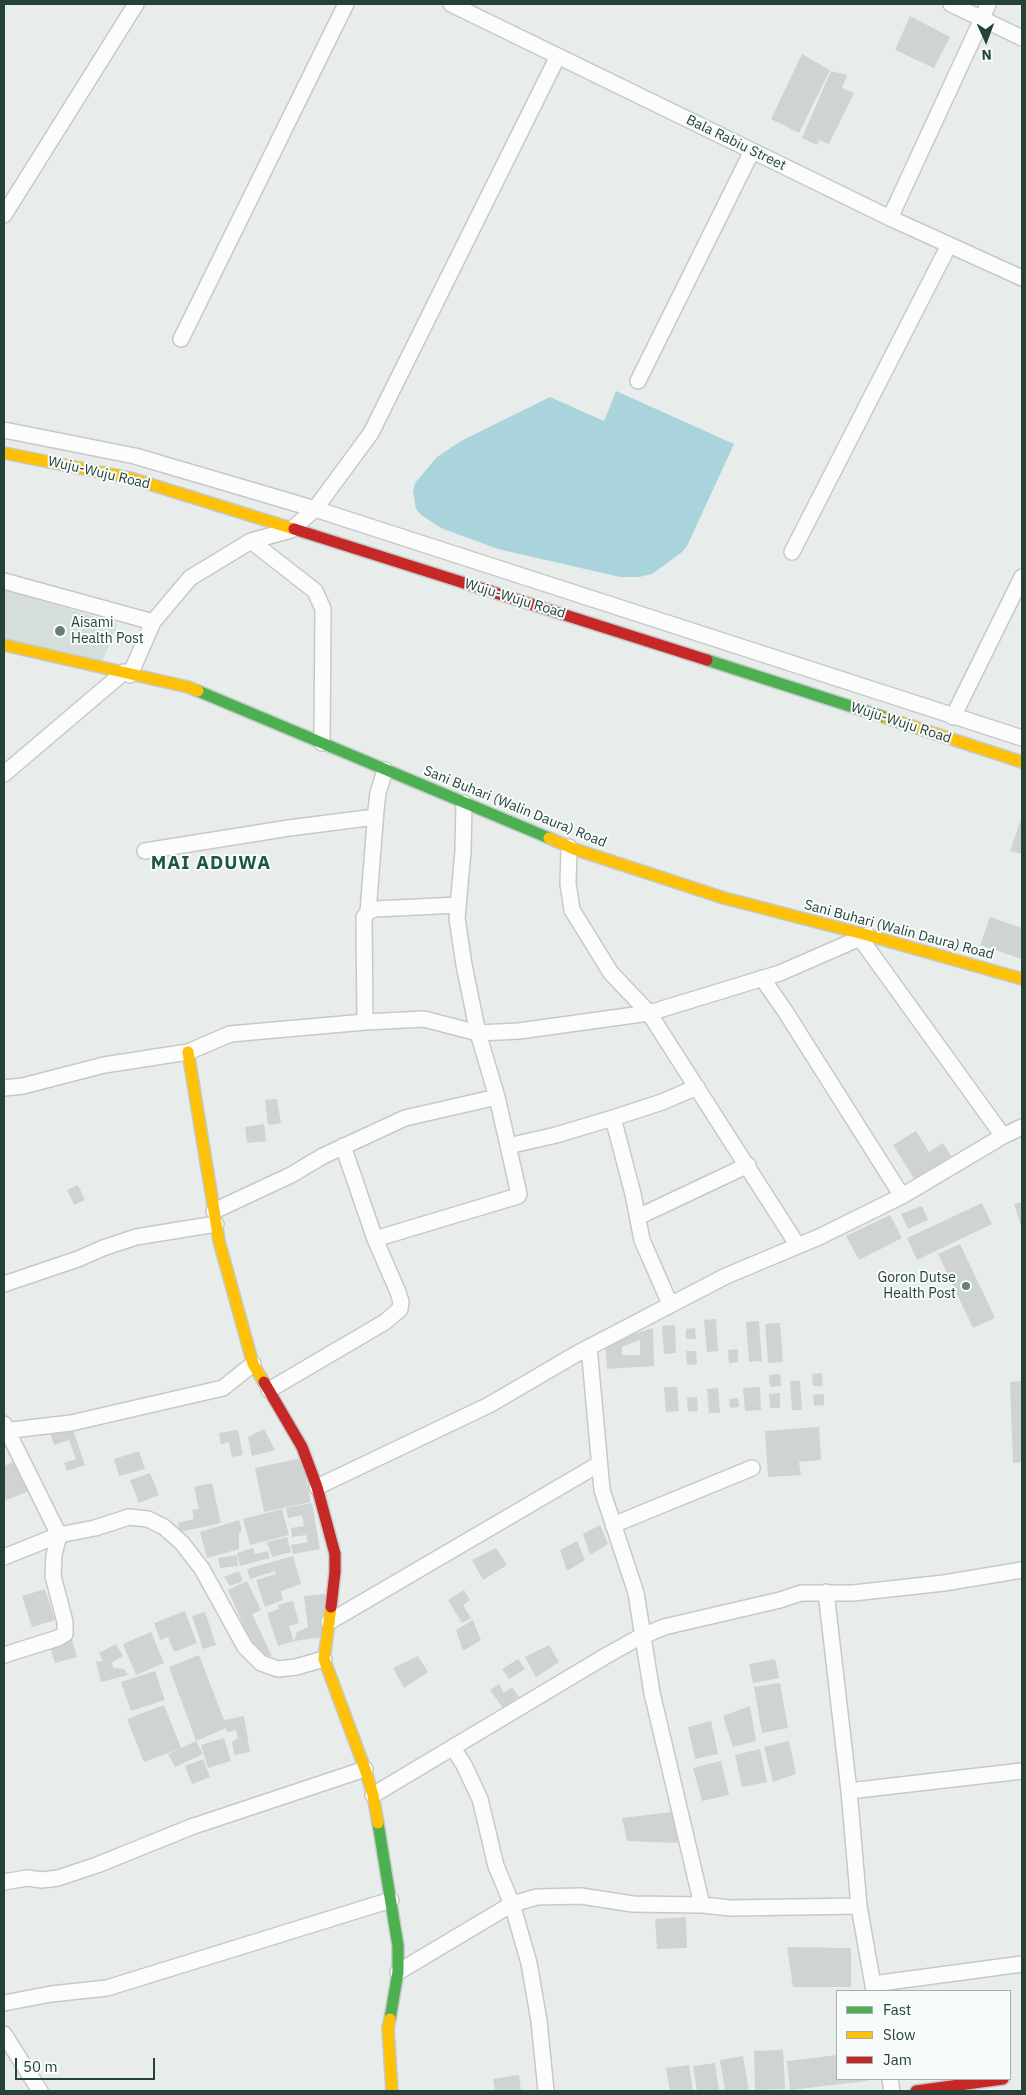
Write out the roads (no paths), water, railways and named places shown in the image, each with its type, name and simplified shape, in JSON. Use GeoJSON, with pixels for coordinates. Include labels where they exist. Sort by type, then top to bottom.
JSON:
{"type":"FeatureCollection","features":[{"type":"Feature","properties":{"kind":"street"},"geometry":{"type":"LineString","coordinates":[[4,215],[136,4]]}},
{"type":"Feature","properties":{"kind":"street"},"geometry":{"type":"LineString","coordinates":[[181,339],[346,4]]}},
{"type":"Feature","properties":{"kind":"street","name":"Bala Rabiu Street"},"geometry":{"type":"LineString","coordinates":[[451,4],[890,218],[1022,278]]}},
{"type":"Feature","properties":{"kind":"street"},"geometry":{"type":"LineString","coordinates":[[951,4],[1022,38]]}},
{"type":"Feature","properties":{"kind":"street"},"geometry":{"type":"LineString","coordinates":[[890,218],[988,4]]}},
{"type":"Feature","properties":{"kind":"street"},"geometry":{"type":"LineString","coordinates":[[5,773],[127,673],[153,622],[190,578],[251,541],[290,530],[315,509],[371,434],[558,56]]}},
{"type":"Feature","properties":{"kind":"street"},"geometry":{"type":"LineString","coordinates":[[638,381],[752,151]]}},
{"type":"Feature","properties":{"kind":"street"},"geometry":{"type":"LineString","coordinates":[[792,552],[949,245]]}},
{"type":"Feature","properties":{"kind":"street","name":"Wuju-Wuju Road"},"geometry":{"type":"LineString","coordinates":[[4,430],[135,456],[315,509],[1022,738]]}},
{"type":"Feature","properties":{"kind":"street","name":"Wuju-Wuju Road"},"geometry":{"type":"LineString","coordinates":[[4,453],[130,478],[290,530],[587,621],[1022,762]]}},
{"type":"Feature","properties":{"kind":"street"},"geometry":{"type":"LineString","coordinates":[[251,541],[315,591],[323,609],[322,743]]}},
{"type":"Feature","properties":{"kind":"street"},"geometry":{"type":"LineString","coordinates":[[953,717],[1022,577]]}},
{"type":"Feature","properties":{"kind":"street"},"geometry":{"type":"LineString","coordinates":[[4,581],[153,622]]}},
{"type":"Feature","properties":{"kind":"street","name":"Sani Buhari (Walin Daura) Road"},"geometry":{"type":"LineString","coordinates":[[4,645],[188,687],[569,847],[724,898],[1022,979]]}},
{"type":"Feature","properties":{"kind":"street"},"geometry":{"type":"LineString","coordinates":[[368,912],[375,817],[378,793],[385,770]]}},
{"type":"Feature","properties":{"kind":"street"},"geometry":{"type":"LineString","coordinates":[[375,1239],[518,1196],[519,1186],[497,1097],[478,1033],[464,965],[458,905],[463,851],[464,803]]}},
{"type":"Feature","properties":{"kind":"street"},"geometry":{"type":"LineString","coordinates":[[145,851],[289,828],[375,817]]}},
{"type":"Feature","properties":{"kind":"street"},"geometry":{"type":"LineString","coordinates":[[569,847],[568,884],[572,910],[611,973],[649,1013],[748,1165],[798,1246]]}},
{"type":"Feature","properties":{"kind":"street"},"geometry":{"type":"LineString","coordinates":[[365,1022],[364,917],[368,912],[375,909],[458,905]]}},
{"type":"Feature","properties":{"kind":"street"},"geometry":{"type":"LineString","coordinates":[[4,1088],[23,1086],[104,1065],[188,1052],[230,1034],[365,1022],[424,1019],[478,1033],[519,1032],[602,1018],[649,1013],[780,973],[864,937],[1003,1136]]}},
{"type":"Feature","properties":{"kind":"street"},"geometry":{"type":"LineString","coordinates":[[762,978],[785,1011],[902,1196]]}},
{"type":"Feature","properties":{"kind":"street"},"geometry":{"type":"LineString","coordinates":[[188,1052],[219,1241],[254,1364],[302,1447],[317,1487],[335,1554],[336,1572],[324,1659],[365,1770],[372,1795],[391,1900],[398,1946],[398,1972],[388,2028],[392,2091]]}},
{"type":"Feature","properties":{"kind":"street"},"geometry":{"type":"LineString","coordinates":[[508,1146],[556,1135],[613,1118],[662,1102],[697,1087]]}},
{"type":"Feature","properties":{"kind":"street"},"geometry":{"type":"LineString","coordinates":[[4,1284],[136,1237],[215,1218],[344,1146],[405,1118],[497,1097]]}},
{"type":"Feature","properties":{"kind":"street"},"geometry":{"type":"LineString","coordinates":[[613,1118],[642,1240],[670,1304]]}},
{"type":"Feature","properties":{"kind":"street"},"geometry":{"type":"LineString","coordinates":[[317,1487],[488,1405],[670,1304],[726,1276],[798,1246],[902,1196],[1003,1136],[1022,1127]]}},
{"type":"Feature","properties":{"kind":"street"},"geometry":{"type":"LineString","coordinates":[[269,1390],[385,1322],[400,1310],[401,1302],[398,1292],[375,1239],[344,1146]]}},
{"type":"Feature","properties":{"kind":"street"},"geometry":{"type":"LineString","coordinates":[[638,1217],[748,1165]]}},
{"type":"Feature","properties":{"kind":"street"},"geometry":{"type":"LineString","coordinates":[[589,1348],[602,1490],[636,1593],[652,1694],[702,1906]]}},
{"type":"Feature","properties":{"kind":"street"},"geometry":{"type":"LineString","coordinates":[[4,1655],[58,1638],[65,1634],[65,1622],[54,1576],[54,1555],[59,1535],[5,1429],[71,1422],[223,1388],[254,1364]]}},
{"type":"Feature","properties":{"kind":"street"},"geometry":{"type":"LineString","coordinates":[[329,1622],[599,1464]]}},
{"type":"Feature","properties":{"kind":"street"},"geometry":{"type":"LineString","coordinates":[[613,1525],[752,1468]]}},
{"type":"Feature","properties":{"kind":"street"},"geometry":{"type":"LineString","coordinates":[[4,1557],[59,1535],[95,1528],[129,1518],[148,1519],[164,1527],[182,1543],[202,1569],[245,1647],[261,1663],[278,1669],[324,1659]]}},
{"type":"Feature","properties":{"kind":"street"},"geometry":{"type":"LineString","coordinates":[[372,1795],[604,1657],[664,1627],[780,1600],[801,1593],[852,1593],[944,1583],[1022,1570]]}},
{"type":"Feature","properties":{"kind":"street"},"geometry":{"type":"LineString","coordinates":[[826,1592],[849,1791],[859,1906],[873,1988],[1022,1964]]}},
{"type":"Feature","properties":{"kind":"street"},"geometry":{"type":"LineString","coordinates":[[453,1748],[464,1765],[480,1799],[496,1866],[512,1904],[529,1963],[539,2020],[546,2091]]}},
{"type":"Feature","properties":{"kind":"street"},"geometry":{"type":"LineString","coordinates":[[4,1882],[27,1878],[42,1880],[58,1878],[191,1827],[365,1770]]}},
{"type":"Feature","properties":{"kind":"street"},"geometry":{"type":"LineString","coordinates":[[849,1791],[1022,1771]]}},
{"type":"Feature","properties":{"kind":"street"},"geometry":{"type":"LineString","coordinates":[[398,1972],[512,1904],[537,1897],[581,1896],[633,1904],[732,1908],[859,1906]]}},
{"type":"Feature","properties":{"kind":"street"},"geometry":{"type":"LineString","coordinates":[[4,2003],[51,1994],[107,1988],[391,1900]]}},
{"type":"Feature","properties":{"kind":"street"},"geometry":{"type":"LineString","coordinates":[[4,2034],[40,2091]]}},
{"type":"Feature","properties":{"kind":"street"},"geometry":{"type":"LineString","coordinates":[[916,2091],[996,2080]]}},
{"type":"Feature","properties":{"kind":"water"},"geometry":{"type":"Polygon","coordinates":[[[616,391],[734,444],[687,546],[682,552],[652,574],[639,577],[620,577],[498,549],[441,528],[421,515],[416,509],[413,492],[415,483],[437,457],[461,441],[550,397],[604,421],[616,391]]]}},
{"type":"Feature","properties":{"kind":"place","name":"Aisami Health Post"},"geometry":{"type":"Point","coordinates":[60,631]}},
{"type":"Feature","properties":{"kind":"place","name":"Goron Dutse Health Post"},"geometry":{"type":"Point","coordinates":[966,1286]}},
{"type":"Feature","properties":{"kind":"district","name":"MAI ADUWA"},"geometry":{"type":"Point","coordinates":[211,864]}}]}
